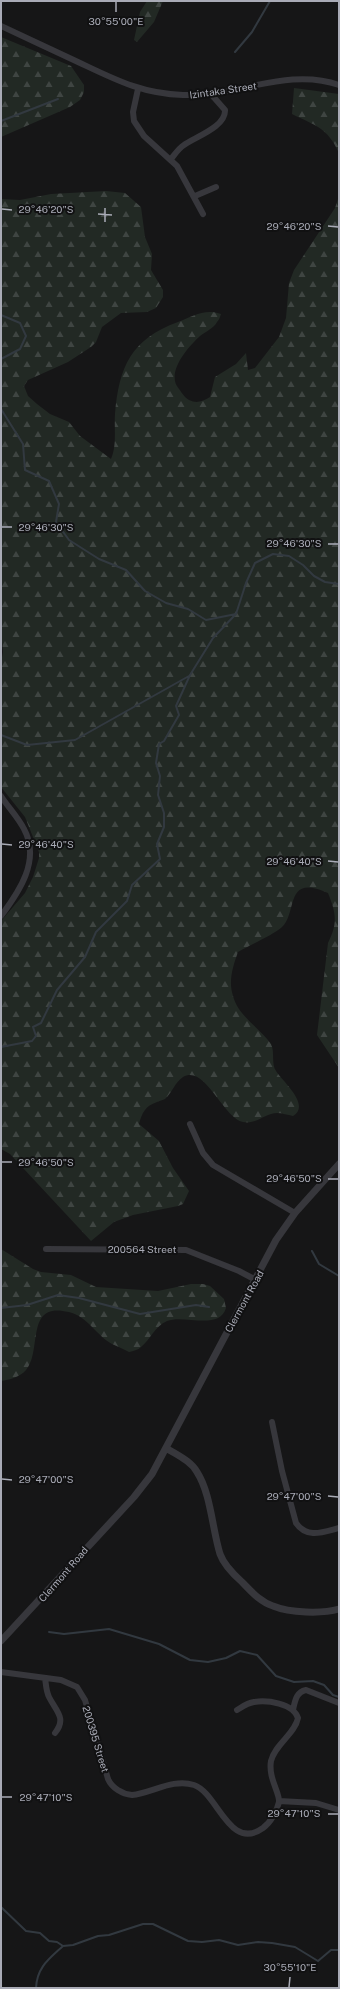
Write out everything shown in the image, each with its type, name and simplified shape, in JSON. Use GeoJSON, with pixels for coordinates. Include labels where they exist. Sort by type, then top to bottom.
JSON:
{"type":"FeatureCollection","features":[{"type":"Feature","properties":{"kind":"street","name":"Izintaka Street"},"geometry":{"type":"LineString","coordinates":[[1,26],[138,89],[184,96],[301,80],[319,81],[339,85]]}},
{"type":"Feature","properties":{"kind":"street"},"geometry":{"type":"LineString","coordinates":[[138,89],[133,112],[134,121],[144,136],[171,159],[195,196],[203,214]]}},
{"type":"Feature","properties":{"kind":"street"},"geometry":{"type":"LineString","coordinates":[[171,159],[182,146],[203,135],[223,118],[225,110],[210,93]]}},
{"type":"Feature","properties":{"kind":"street"},"geometry":{"type":"LineString","coordinates":[[195,196],[216,186]]}},
{"type":"Feature","properties":{"kind":"street"},"geometry":{"type":"LineString","coordinates":[[1,796],[25,829],[29,852],[25,879],[20,889],[1,916]]}},
{"type":"Feature","properties":{"kind":"street"},"geometry":{"type":"LineString","coordinates":[[190,1124],[203,1153],[213,1165],[295,1212]]}},
{"type":"Feature","properties":{"kind":"street","name":"Clermont Road"},"geometry":{"type":"LineString","coordinates":[[1,1641],[134,1497],[152,1474],[276,1240],[295,1212],[339,1164]]}},
{"type":"Feature","properties":{"kind":"street","name":"200564 Street"},"geometry":{"type":"LineString","coordinates":[[46,1249],[186,1250],[239,1271],[256,1280]]}},
{"type":"Feature","properties":{"kind":"street"},"geometry":{"type":"LineString","coordinates":[[272,1422],[282,1471],[296,1523],[300,1529],[307,1533],[315,1533],[339,1528]]}},
{"type":"Feature","properties":{"kind":"street"},"geometry":{"type":"LineString","coordinates":[[166,1448],[191,1464],[197,1471],[204,1487],[220,1555],[230,1570],[257,1597],[273,1606],[283,1609],[321,1612],[339,1609]]}},
{"type":"Feature","properties":{"kind":"street","name":"200395 Street"},"geometry":{"type":"LineString","coordinates":[[1,1672],[61,1680],[72,1684],[83,1695],[108,1779],[113,1786],[121,1792],[132,1795],[178,1783],[196,1785],[207,1795],[230,1825],[242,1832],[257,1831],[268,1824],[279,1801]]}},
{"type":"Feature","properties":{"kind":"street"},"geometry":{"type":"LineString","coordinates":[[45,1678],[47,1693],[61,1718],[60,1726],[55,1733]]}},
{"type":"Feature","properties":{"kind":"street"},"geometry":{"type":"LineString","coordinates":[[293,1710],[297,1696],[301,1691],[306,1690],[339,1703]]}},
{"type":"Feature","properties":{"kind":"street"},"geometry":{"type":"LineString","coordinates":[[237,1710],[251,1703],[260,1702],[278,1704],[293,1710],[298,1716],[298,1720],[276,1751],[271,1761],[272,1781],[279,1801],[316,1803],[339,1810]]}},
{"type":"Feature","properties":{"kind":"green space"},"geometry":{"type":"Polygon","coordinates":[[[147,1],[163,1],[154,22],[137,42],[134,40],[140,12],[147,1]]]}},
{"type":"Feature","properties":{"kind":"green space"},"geometry":{"type":"Polygon","coordinates":[[[1,37],[71,66],[84,85],[84,92],[80,100],[70,107],[1,137],[1,37]]]}},
{"type":"Feature","properties":{"kind":"green space"},"geometry":{"type":"Polygon","coordinates":[[[294,88],[339,94],[339,153],[335,144],[325,132],[292,114],[294,88]]]}},
{"type":"Feature","properties":{"kind":"green space"},"geometry":{"type":"Polygon","coordinates":[[[106,191],[125,193],[141,207],[145,237],[152,254],[151,270],[163,290],[163,297],[156,308],[147,312],[121,313],[102,327],[96,342],[91,347],[68,362],[28,380],[24,386],[28,396],[37,404],[50,414],[69,422],[80,436],[111,459],[114,448],[115,414],[120,382],[130,357],[138,346],[162,329],[189,317],[204,312],[215,312],[221,314],[216,324],[200,336],[184,353],[176,368],[175,383],[179,389],[189,400],[200,402],[210,397],[215,377],[236,364],[246,353],[248,370],[255,368],[279,337],[286,318],[289,283],[294,270],[335,208],[339,196],[339,1068],[317,1035],[328,943],[335,924],[333,906],[328,893],[314,888],[304,888],[298,891],[294,897],[290,913],[282,927],[267,937],[238,952],[231,979],[233,996],[236,1003],[244,1016],[271,1044],[276,1071],[294,1094],[299,1106],[298,1111],[293,1116],[277,1113],[252,1122],[243,1122],[228,1111],[206,1084],[199,1078],[191,1075],[183,1077],[165,1099],[147,1108],[143,1113],[139,1124],[159,1141],[173,1168],[189,1191],[183,1204],[133,1215],[114,1222],[91,1241],[10,1154],[1,1149],[1,921],[25,893],[33,877],[39,858],[39,852],[25,817],[1,787],[1,663],[3,652],[1,632],[1,199],[20,200],[51,194],[106,191]]]}},
{"type":"Feature","properties":{"kind":"green space"},"geometry":{"type":"Polygon","coordinates":[[[1,1249],[33,1269],[41,1272],[71,1275],[96,1287],[158,1291],[191,1284],[203,1284],[210,1286],[224,1299],[226,1308],[222,1315],[216,1319],[174,1319],[167,1321],[159,1326],[140,1348],[129,1352],[112,1344],[101,1336],[87,1322],[75,1314],[55,1311],[46,1314],[40,1320],[37,1329],[34,1351],[26,1370],[18,1376],[1,1381],[1,1249]]]}},
{"type":"Feature","properties":{"kind":"waterway"},"geometry":{"type":"LineString","coordinates":[[235,52],[252,32],[270,1]]}},
{"type":"Feature","properties":{"kind":"waterway"},"geometry":{"type":"LineString","coordinates":[[1,121],[58,99]]}},
{"type":"Feature","properties":{"kind":"waterway"},"geometry":{"type":"LineString","coordinates":[[1,315],[20,323],[26,336],[20,349],[1,359]]}},
{"type":"Feature","properties":{"kind":"waterway"},"geometry":{"type":"LineString","coordinates":[[1,409],[23,444],[25,470],[49,481],[59,504],[56,522],[69,540],[99,559],[126,570],[145,591],[166,603],[188,609],[206,620],[236,614]]}},
{"type":"Feature","properties":{"kind":"waterway"},"geometry":{"type":"LineString","coordinates":[[1,1047],[32,1041],[36,1036],[33,1027],[41,1023],[57,990],[85,957],[96,932],[127,901],[132,885],[160,859],[157,844],[164,827],[164,813],[158,795],[160,776],[156,763],[159,744],[164,741],[179,715],[176,706],[190,675],[213,638],[236,614],[246,583],[255,563],[273,554],[289,556],[303,565],[314,576],[325,582],[339,584]]}},
{"type":"Feature","properties":{"kind":"waterway"},"geometry":{"type":"LineString","coordinates":[[1,735],[27,745],[75,740],[189,676]]}},
{"type":"Feature","properties":{"kind":"waterway"},"geometry":{"type":"LineString","coordinates":[[312,1251],[319,1264],[339,1276]]}},
{"type":"Feature","properties":{"kind":"waterway"},"geometry":{"type":"LineString","coordinates":[[1,1308],[27,1305],[58,1295],[79,1298],[140,1314],[196,1305],[209,1307]]}},
{"type":"Feature","properties":{"kind":"waterway"},"geometry":{"type":"LineString","coordinates":[[49,1632],[64,1634],[109,1629],[159,1644],[190,1660],[208,1662],[226,1658],[240,1651],[257,1655],[276,1676],[294,1682],[313,1681],[324,1685],[333,1695],[339,1697]]}},
{"type":"Feature","properties":{"kind":"waterway"},"geometry":{"type":"LineString","coordinates":[[1,1907],[26,1931],[40,1933],[49,1941],[57,1942],[63,1946],[73,1945],[98,1936],[109,1935],[143,1924],[153,1924],[188,1941],[202,1942],[219,1940],[238,1945],[258,1942],[272,1943],[295,1947],[318,1961],[331,1950],[339,1950]]}},
{"type":"Feature","properties":{"kind":"waterway"},"geometry":{"type":"LineString","coordinates":[[36,1988],[41,1969],[63,1946]]}}]}
